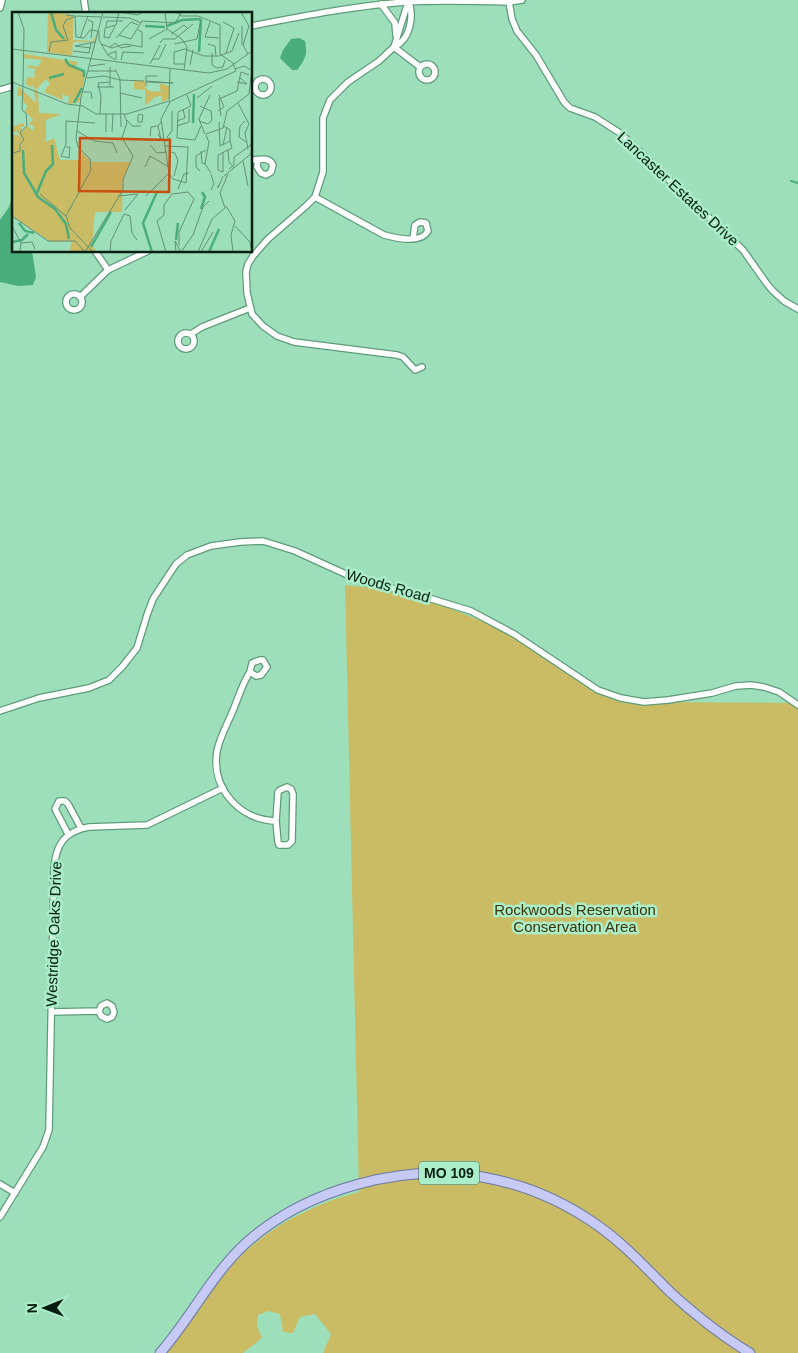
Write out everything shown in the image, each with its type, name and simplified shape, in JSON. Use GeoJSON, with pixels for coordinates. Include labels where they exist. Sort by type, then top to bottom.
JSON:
{"type":"FeatureCollection","features":[{"type":"Feature","properties":{"kind":"main road","name":"MO 109"},"geometry":{"type":"LineString","coordinates":[[160,1353],[223,1267],[247,1242],[276,1220],[317,1199],[360,1184],[416,1174],[451,1174],[483,1177],[518,1186],[548,1196],[582,1215],[610,1236],[705,1322],[750,1353]]}},
{"type":"Feature","properties":{"kind":"street"},"geometry":{"type":"LineString","coordinates":[[0,8],[2,0]]}},
{"type":"Feature","properties":{"kind":"street"},"geometry":{"type":"LineString","coordinates":[[84,0],[86,11]]}},
{"type":"Feature","properties":{"kind":"street"},"geometry":{"type":"LineString","coordinates":[[252,26],[344,9],[408,1],[509,2],[522,0]]}},
{"type":"Feature","properties":{"kind":"street"},"geometry":{"type":"LineString","coordinates":[[394,47],[408,1]]}},
{"type":"Feature","properties":{"kind":"street"},"geometry":{"type":"LineString","coordinates":[[408,1],[412,11],[406,37],[379,61],[348,82],[330,100],[323,118],[323,172],[315,197],[268,239],[248,264],[246,287],[252,314],[262,326],[284,340],[397,355],[403,357],[415,370],[422,367]]}},
{"type":"Feature","properties":{"kind":"street","name":"Lancaster Estates Drive"},"geometry":{"type":"LineString","coordinates":[[509,2],[512,19],[517,31],[536,55],[564,102],[570,108],[596,117],[620,133],[743,250],[774,292],[784,301],[798,308]]}},
{"type":"Feature","properties":{"kind":"street"},"geometry":{"type":"LineString","coordinates":[[381,4],[395,24],[397,37]]}},
{"type":"Feature","properties":{"kind":"street"},"geometry":{"type":"LineString","coordinates":[[394,47],[420,67]]}},
{"type":"Feature","properties":{"kind":"street"},"geometry":{"type":"LineString","coordinates":[[252,160],[261,159]]}},
{"type":"Feature","properties":{"kind":"street"},"geometry":{"type":"LineString","coordinates":[[315,197],[379,233],[395,237],[413,238],[423,237],[429,229],[426,224],[420,222],[413,227],[413,238]]}},
{"type":"Feature","properties":{"kind":"street"},"geometry":{"type":"LineString","coordinates":[[96,252],[108,270]]}},
{"type":"Feature","properties":{"kind":"street"},"geometry":{"type":"LineString","coordinates":[[80,297],[108,270],[146,252]]}},
{"type":"Feature","properties":{"kind":"street"},"geometry":{"type":"LineString","coordinates":[[191,334],[202,327],[250,308]]}},
{"type":"Feature","properties":{"kind":"street","name":"Woods Road"},"geometry":{"type":"LineString","coordinates":[[0,711],[39,698],[89,688],[110,680],[137,648],[146,615],[153,599],[176,564],[187,555],[211,546],[264,541],[295,551],[363,582],[408,592],[471,612],[514,634],[598,690],[621,698],[644,702],[668,700],[736,686],[751,685],[779,692],[798,705]]}},
{"type":"Feature","properties":{"kind":"street"},"geometry":{"type":"LineString","coordinates":[[250,672],[218,748],[216,765],[222,788],[230,800],[239,808],[259,818],[276,821]]}},
{"type":"Feature","properties":{"kind":"street"},"geometry":{"type":"LineString","coordinates":[[287,787],[291,789],[293,794],[292,841],[288,846],[280,845],[278,842],[276,821],[278,792],[287,787]]}},
{"type":"Feature","properties":{"kind":"street"},"geometry":{"type":"LineString","coordinates":[[81,828],[68,804],[65,801],[59,801],[55,810],[68,834],[89,826],[147,825],[222,788]]}},
{"type":"Feature","properties":{"kind":"street","name":"Westridge Oaks Drive"},"geometry":{"type":"LineString","coordinates":[[0,1217],[43,1147],[49,1130],[54,868],[58,849],[68,834]]}},
{"type":"Feature","properties":{"kind":"street"},"geometry":{"type":"LineString","coordinates":[[52,1012],[99,1011]]}},
{"type":"Feature","properties":{"kind":"street"},"geometry":{"type":"LineString","coordinates":[[0,1184],[15,1193]]}},
{"type":"Feature","properties":{"kind":"street"},"geometry":{"type":"LineString","coordinates":[[0,1202],[6,1206]]}},
{"type":"Feature","properties":{"kind":"green space","name":"Rockwoods Reservation Conservation Area"},"geometry":{"type":"Polygon","coordinates":[[[345,585],[409,592],[514,634],[608,698],[644,702],[798,703],[798,1353],[323,1353],[331,1334],[315,1314],[300,1317],[293,1333],[283,1332],[280,1314],[268,1311],[258,1315],[257,1326],[262,1338],[243,1353],[167,1353],[224,1275],[251,1246],[302,1213],[359,1192],[345,585]]]}},
{"type":"Feature","properties":{"kind":"shaded area"},"geometry":{"type":"Polygon","coordinates":[[[299,38],[305,41],[306,53],[304,60],[297,70],[292,70],[280,58],[291,39],[299,38]]]}},
{"type":"Feature","properties":{"kind":"shaded area"},"geometry":{"type":"Polygon","coordinates":[[[12,198],[12,252],[32,252],[36,277],[33,285],[18,286],[0,282],[0,220],[9,207],[12,198]]]}},
{"type":"Feature","properties":{"kind":"waterway"},"geometry":{"type":"LineString","coordinates":[[791,181],[798,183]]}}]}
